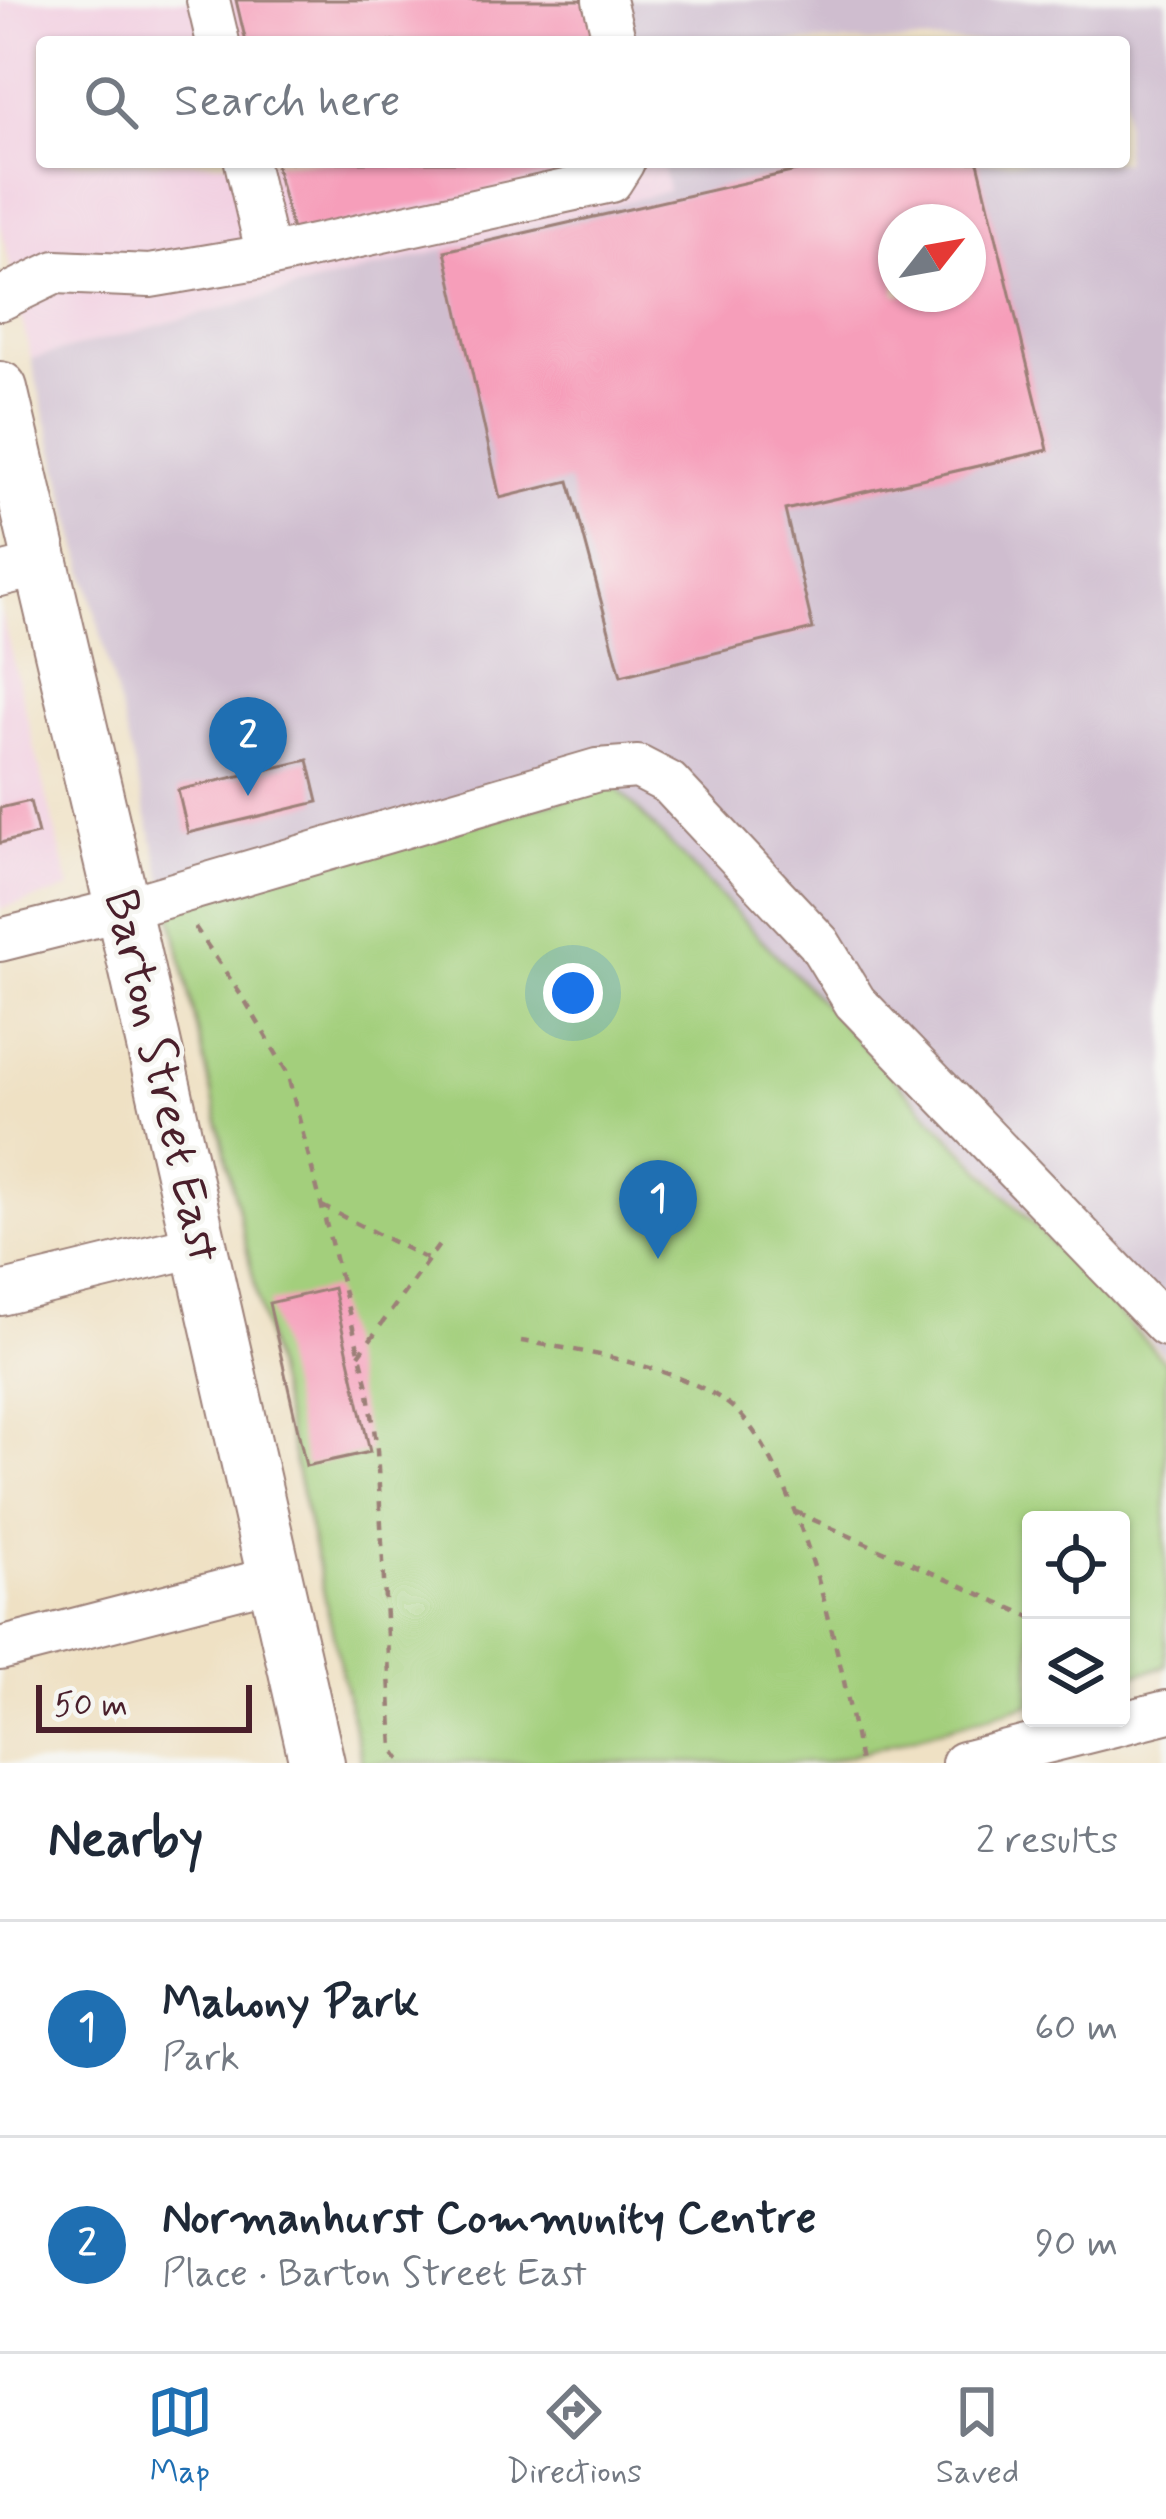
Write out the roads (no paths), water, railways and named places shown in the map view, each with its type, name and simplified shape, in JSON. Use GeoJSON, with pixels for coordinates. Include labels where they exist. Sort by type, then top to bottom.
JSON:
{"type":"FeatureCollection","features":[{"type":"Feature","properties":{"kind":"main road","name":"Barton Street East"},"geometry":{"type":"LineString","coordinates":[[0,389],[21,570],[123,909],[317,1763]]}},
{"type":"Feature","properties":{"kind":"street"},"geometry":{"type":"LineString","coordinates":[[208,0],[217,36]]}},
{"type":"Feature","properties":{"kind":"street"},"geometry":{"type":"LineString","coordinates":[[604,0],[613,36]]}},
{"type":"Feature","properties":{"kind":"street"},"geometry":{"type":"LineString","coordinates":[[247,168],[268,256]]}},
{"type":"Feature","properties":{"kind":"street"},"geometry":{"type":"LineString","coordinates":[[0,299],[56,272],[150,277],[268,256],[611,181],[619,168]]}},
{"type":"Feature","properties":{"kind":"street"},"geometry":{"type":"LineString","coordinates":[[0,940],[123,909],[597,770],[638,767],[668,783],[684,799],[819,943],[855,1003],[1166,1325]]}},
{"type":"Feature","properties":{"kind":"street"},"geometry":{"type":"LineString","coordinates":[[0,1294],[200,1245]]}},
{"type":"Feature","properties":{"kind":"street"},"geometry":{"type":"LineString","coordinates":[[0,1649],[274,1578]]}},
{"type":"Feature","properties":{"kind":"street"},"geometry":{"type":"LineString","coordinates":[[963,1763],[1164,1712]]}},
{"type":"Feature","properties":{"kind":"place","name":"Normanhurst Community Centre"},"geometry":{"type":"Point","coordinates":[248,796]}},
{"type":"Feature","properties":{"kind":"place","name":"Mahony Park"},"geometry":{"type":"Point","coordinates":[658,1259]}}]}
